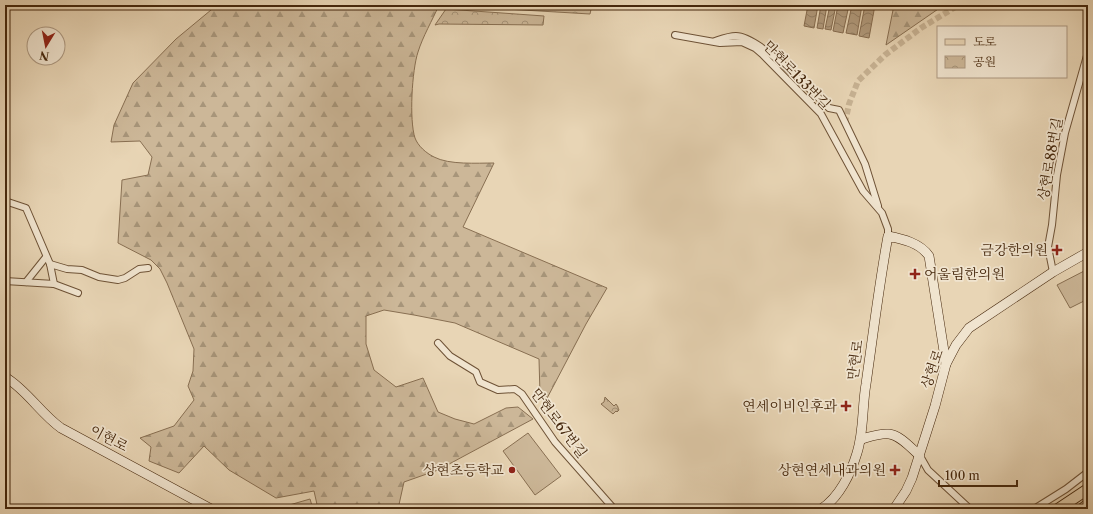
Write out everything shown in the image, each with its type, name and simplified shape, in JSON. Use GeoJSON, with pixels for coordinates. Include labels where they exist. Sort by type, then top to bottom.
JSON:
{"type":"FeatureCollection","features":[{"type":"Feature","properties":{"kind":"main road"},"geometry":{"type":"LineString","coordinates":[[1058,509],[1088,490]]}},
{"type":"Feature","properties":{"kind":"main road"},"geometry":{"type":"LineString","coordinates":[[1069,509],[1088,490]]}},
{"type":"Feature","properties":{"kind":"main road"},"geometry":{"type":"LineString","coordinates":[[1082,509],[1088,504]]}},
{"type":"Feature","properties":{"kind":"street","name":"만현로133번길"},"geometry":{"type":"LineString","coordinates":[[675,35],[726,43],[742,42],[755,48],[821,114],[863,191],[878,207]]}},
{"type":"Feature","properties":{"kind":"street"},"geometry":{"type":"LineString","coordinates":[[712,41],[736,36],[747,39],[765,49],[776,58],[829,108],[839,110],[865,164],[878,207]]}},
{"type":"Feature","properties":{"kind":"street","name":"상현로88번길"},"geometry":{"type":"LineString","coordinates":[[1053,272],[1048,247],[1052,225],[1057,175],[1065,133],[1088,52]]}},
{"type":"Feature","properties":{"kind":"street"},"geometry":{"type":"LineString","coordinates":[[5,201],[26,208],[50,264],[54,284]]}},
{"type":"Feature","properties":{"kind":"street","name":"만현로"},"geometry":{"type":"LineString","coordinates":[[821,509],[826,506],[839,490],[850,473],[861,439],[866,385],[888,236],[886,222],[878,207]]}},
{"type":"Feature","properties":{"kind":"street"},"geometry":{"type":"LineString","coordinates":[[888,236],[899,238],[918,246],[929,256],[946,364]]}},
{"type":"Feature","properties":{"kind":"street","name":"상현로"},"geometry":{"type":"LineString","coordinates":[[894,509],[906,491],[920,456],[946,364],[956,345],[969,328],[1053,272],[1088,252]]}},
{"type":"Feature","properties":{"kind":"street"},"geometry":{"type":"LineString","coordinates":[[26,282],[46,257]]}},
{"type":"Feature","properties":{"kind":"street"},"geometry":{"type":"LineString","coordinates":[[50,264],[67,269],[82,270],[99,277],[118,280],[125,278],[139,269],[148,268]]}},
{"type":"Feature","properties":{"kind":"street"},"geometry":{"type":"LineString","coordinates":[[5,281],[54,284],[78,293]]}},
{"type":"Feature","properties":{"kind":"street","name":"만현로67번길"},"geometry":{"type":"LineString","coordinates":[[438,343],[450,356],[476,372],[480,382],[498,390],[515,389],[522,394],[555,442],[614,509]]}},
{"type":"Feature","properties":{"kind":"street","name":"이현로"},"geometry":{"type":"LineString","coordinates":[[5,377],[20,387],[48,418],[61,428],[211,509]]}},
{"type":"Feature","properties":{"kind":"street"},"geometry":{"type":"LineString","coordinates":[[861,439],[890,434],[901,440],[920,456],[928,470],[970,509]]}},
{"type":"Feature","properties":{"kind":"street"},"geometry":{"type":"LineString","coordinates":[[1034,509],[1066,489],[1088,472]]}},
{"type":"Feature","properties":{"kind":"green space"},"geometry":{"type":"Polygon","coordinates":[[[217,5],[439,5],[422,40],[416,60],[412,95],[413,130],[416,141],[420,146],[440,160],[463,163],[494,163],[463,227],[607,288],[586,324],[544,404],[540,395],[539,359],[455,323],[384,310],[366,316],[366,344],[374,370],[396,387],[423,378],[438,412],[455,419],[474,424],[506,408],[518,407],[533,419],[438,470],[404,482],[398,509],[318,509],[314,491],[276,498],[229,470],[204,446],[179,473],[149,461],[151,447],[140,438],[174,426],[194,400],[188,386],[193,371],[194,349],[160,269],[151,260],[118,243],[122,180],[148,175],[152,157],[140,141],[111,142],[114,125],[133,83],[176,39],[217,5]]]}},
{"type":"Feature","properties":{"kind":"green space"},"geometry":{"type":"Polygon","coordinates":[[[440,5],[460,5],[460,9],[439,8],[440,5]]]}},
{"type":"Feature","properties":{"kind":"green space"},"geometry":{"type":"Polygon","coordinates":[[[465,5],[592,5],[590,14],[472,7],[465,5]]]}},
{"type":"Feature","properties":{"kind":"green space"},"geometry":{"type":"Polygon","coordinates":[[[894,5],[944,5],[886,45],[894,5]]]}},
{"type":"Feature","properties":{"kind":"green space"},"geometry":{"type":"Polygon","coordinates":[[[446,9],[544,16],[543,25],[435,25],[446,9]]]}},
{"type":"Feature","properties":{"kind":"green space"},"geometry":{"type":"Polygon","coordinates":[[[1088,269],[1088,299],[1070,308],[1057,285],[1088,269]]]}},
{"type":"Feature","properties":{"kind":"green space"},"geometry":{"type":"Polygon","coordinates":[[[605,397],[614,406],[616,404],[619,410],[617,412],[616,411],[613,414],[601,404],[604,402],[605,397]]]}},
{"type":"Feature","properties":{"kind":"green space"},"geometry":{"type":"Polygon","coordinates":[[[528,433],[561,476],[535,495],[503,451],[528,433]]]}},
{"type":"Feature","properties":{"kind":"green space"},"geometry":{"type":"Polygon","coordinates":[[[310,499],[313,509],[279,509],[279,508],[310,499]]]}},
{"type":"Feature","properties":{"kind":"water"},"geometry":{"type":"Polygon","coordinates":[[[808,5],[818,5],[814,28],[804,26],[808,5]]]}},
{"type":"Feature","properties":{"kind":"water"},"geometry":{"type":"Polygon","coordinates":[[[821,5],[827,5],[823,29],[817,28],[821,5]]]}},
{"type":"Feature","properties":{"kind":"water"},"geometry":{"type":"Polygon","coordinates":[[[830,5],[836,5],[831,30],[825,29],[830,5]]]}},
{"type":"Feature","properties":{"kind":"water"},"geometry":{"type":"Polygon","coordinates":[[[838,5],[849,5],[843,33],[833,31],[838,5]]]}},
{"type":"Feature","properties":{"kind":"water"},"geometry":{"type":"Polygon","coordinates":[[[852,5],[862,5],[857,35],[846,33],[852,5]]]}},
{"type":"Feature","properties":{"kind":"water"},"geometry":{"type":"Polygon","coordinates":[[[865,5],[875,5],[869,38],[859,36],[865,5]]]}},
{"type":"Feature","properties":{"kind":"tunnel"},"geometry":{"type":"LineString","coordinates":[[845,123],[849,104],[858,81],[885,55],[921,28],[961,5]]}},
{"type":"Feature","properties":{"kind":"place","name":"금강한의원"},"geometry":{"type":"Point","coordinates":[1057,250]}},
{"type":"Feature","properties":{"kind":"place","name":"어울림한의원"},"geometry":{"type":"Point","coordinates":[915,274]}},
{"type":"Feature","properties":{"kind":"place","name":"연세이비인후과"},"geometry":{"type":"Point","coordinates":[846,406]}},
{"type":"Feature","properties":{"kind":"place","name":"상현초등학교"},"geometry":{"type":"Point","coordinates":[512,470]}},
{"type":"Feature","properties":{"kind":"place","name":"상현연세내과의원"},"geometry":{"type":"Point","coordinates":[895,470]}}]}
